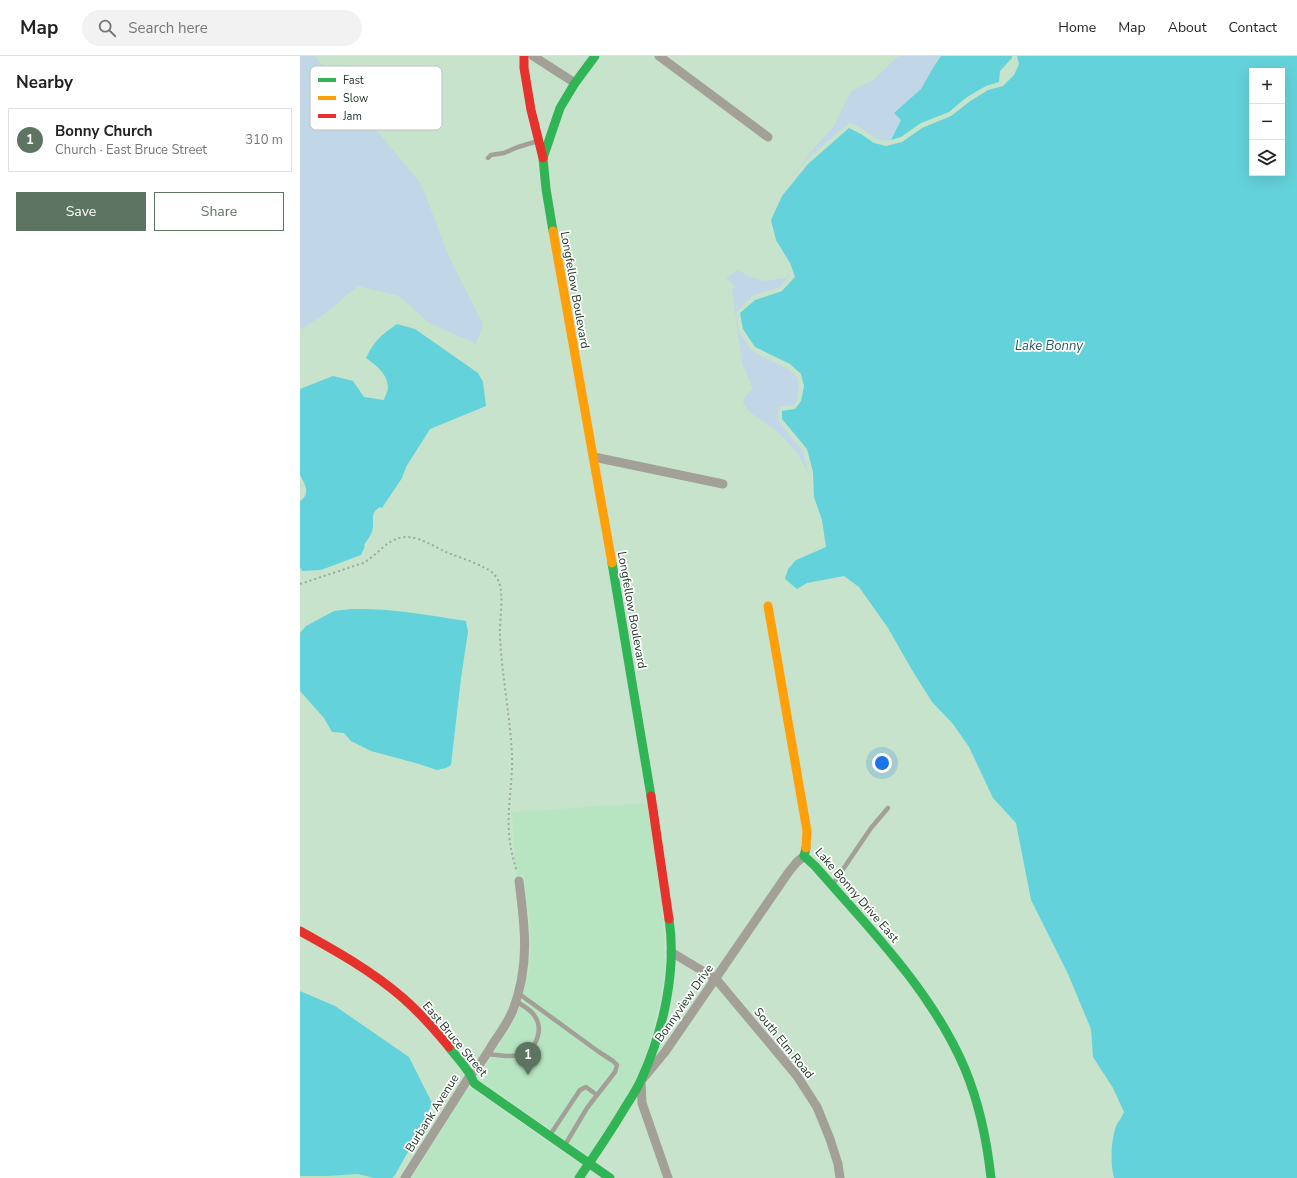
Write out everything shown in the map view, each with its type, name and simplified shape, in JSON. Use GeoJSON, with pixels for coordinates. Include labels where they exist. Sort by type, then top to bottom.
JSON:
{"type":"FeatureCollection","features":[{"type":"Feature","properties":{"kind":"street"},"geometry":{"type":"LineString","coordinates":[[524,56],[523,61],[526,84],[543,158]]}},
{"type":"Feature","properties":{"kind":"street"},"geometry":{"type":"LineString","coordinates":[[533,56],[575,83]]}},
{"type":"Feature","properties":{"kind":"street","name":"Longfellow Boulevard"},"geometry":{"type":"LineString","coordinates":[[579,1178],[624,1112],[642,1081],[655,1044],[668,992],[672,939],[659,838],[594,457],[561,280],[546,189],[543,158],[554,120],[575,83],[595,56]]}},
{"type":"Feature","properties":{"kind":"street"},"geometry":{"type":"LineString","coordinates":[[659,56],[768,137]]}},
{"type":"Feature","properties":{"kind":"street"},"geometry":{"type":"LineString","coordinates":[[594,457],[723,484]]}},
{"type":"Feature","properties":{"kind":"street","name":"Lake Bonny Drive East"},"geometry":{"type":"LineString","coordinates":[[768,606],[807,831],[804,856],[815,866],[873,932],[920,992],[941,1024],[963,1064],[985,1138],[991,1178]]}},
{"type":"Feature","properties":{"kind":"street","name":"Bonnyview Drive"},"geometry":{"type":"LineString","coordinates":[[642,1081],[665,1052],[788,873],[804,856]]}},
{"type":"Feature","properties":{"kind":"street","name":"Burbank Avenue"},"geometry":{"type":"LineString","coordinates":[[405,1178],[470,1074],[487,1054],[512,1011],[524,969],[525,926],[520,881]]}},
{"type":"Feature","properties":{"kind":"street","name":"East Bruce Street"},"geometry":{"type":"LineString","coordinates":[[300,931],[357,963],[394,990],[416,1010],[440,1036],[470,1074],[474,1083],[610,1178]]}},
{"type":"Feature","properties":{"kind":"street","name":"South Elm Road"},"geometry":{"type":"LineString","coordinates":[[671,952],[716,979],[792,1070],[817,1107],[830,1139],[838,1164],[840,1178]]}},
{"type":"Feature","properties":{"kind":"street"},"geometry":{"type":"LineString","coordinates":[[642,1081],[642,1103],[668,1178]]}},
{"type":"Feature","properties":{"kind":"lane"},"geometry":{"type":"LineString","coordinates":[[488,158],[491,155],[504,153],[538,141]]}},
{"type":"Feature","properties":{"kind":"lane"},"geometry":{"type":"LineString","coordinates":[[832,886],[871,828],[888,808]]}},
{"type":"Feature","properties":{"kind":"lane"},"geometry":{"type":"LineString","coordinates":[[487,1054],[506,1056],[526,1055],[533,1048],[539,1038],[538,1025],[534,1014],[517,997]]}},
{"type":"Feature","properties":{"kind":"lane"},"geometry":{"type":"LineString","coordinates":[[517,997],[617,1065],[615,1072],[587,1108],[564,1146]]}},
{"type":"Feature","properties":{"kind":"lane"},"geometry":{"type":"LineString","coordinates":[[549,1136],[580,1090],[586,1087],[597,1095]]}},
{"type":"Feature","properties":{"kind":"path"},"geometry":{"type":"LineString","coordinates":[[300,584],[363,563],[388,544],[406,537],[420,540],[486,568],[494,574],[502,590],[499,622],[509,711],[512,756],[509,833],[511,852],[520,881]]}},
{"type":"Feature","properties":{"kind":"shaded area"},"geometry":{"type":"Polygon","coordinates":[[[300,56],[315,56],[323,66],[310,66],[310,130],[376,130],[421,184],[450,259],[483,324],[476,344],[429,323],[399,296],[358,286],[326,313],[300,330],[300,56]]]}},
{"type":"Feature","properties":{"kind":"shaded area"},"geometry":{"type":"Polygon","coordinates":[[[899,56],[941,56],[921,89],[894,113],[901,120],[891,140],[885,141],[874,137],[860,127],[849,123],[805,161],[788,182],[810,153],[834,126],[851,91],[873,80],[899,56]]]}},
{"type":"Feature","properties":{"kind":"shaded area"},"geometry":{"type":"Polygon","coordinates":[[[737,270],[751,277],[764,281],[787,278],[787,273],[789,276],[780,287],[752,296],[736,312],[739,332],[751,350],[787,368],[797,377],[799,387],[797,400],[793,405],[779,407],[778,417],[779,422],[803,452],[809,476],[799,456],[790,444],[774,429],[753,415],[743,403],[745,396],[753,389],[742,363],[732,289],[735,286],[726,278],[737,270]]]}},
{"type":"Feature","properties":{"kind":"shaded area"},"geometry":{"type":"Polygon","coordinates":[[[647,803],[662,901],[665,967],[662,992],[650,1042],[637,1079],[588,1156],[483,1082],[486,1065],[509,1030],[517,1014],[529,969],[531,950],[530,926],[524,874],[516,876],[512,812],[647,803]]]}},
{"type":"Feature","properties":{"kind":"shaded area"},"geometry":{"type":"Polygon","coordinates":[[[471,1088],[582,1166],[573,1178],[412,1178],[467,1089],[471,1088]]]}},
{"type":"Feature","properties":{"kind":"shaded area"},"geometry":{"type":"Polygon","coordinates":[[[358,1174],[374,1178],[300,1178],[300,1177],[358,1174]]]}},
{"type":"Feature","properties":{"kind":"water"},"geometry":{"type":"Polygon","coordinates":[[[941,56],[1012,56],[1012,58],[1000,71],[999,82],[986,86],[967,97],[949,112],[921,123],[901,137],[891,140],[901,120],[894,113],[921,89],[941,56]]]}},
{"type":"Feature","properties":{"kind":"water","name":"Lake Bonny"},"geometry":{"type":"Polygon","coordinates":[[[1017,56],[1297,56],[1297,1178],[1114,1178],[1112,1159],[1113,1138],[1116,1126],[1124,1112],[1113,1088],[1093,1057],[1091,1029],[1068,974],[1031,900],[1016,823],[993,798],[969,747],[953,724],[932,702],[888,628],[859,587],[844,576],[807,583],[797,589],[785,579],[788,569],[796,560],[826,547],[822,520],[814,497],[813,472],[807,449],[782,419],[782,411],[795,409],[801,401],[804,386],[801,374],[790,364],[755,347],[743,329],[740,313],[755,300],[782,291],[795,277],[790,263],[776,240],[771,220],[782,196],[808,164],[849,128],[874,143],[886,146],[902,142],[922,128],[951,116],[988,90],[1003,86],[1014,75],[1019,64],[1017,56]]]}},
{"type":"Feature","properties":{"kind":"water"},"geometry":{"type":"Polygon","coordinates":[[[397,324],[415,329],[478,373],[483,382],[486,406],[430,429],[406,467],[402,478],[382,508],[380,507],[377,509],[374,514],[372,530],[364,545],[365,546],[361,555],[321,570],[302,571],[300,567],[300,501],[305,495],[306,489],[300,475],[300,389],[333,376],[353,381],[364,397],[384,400],[388,391],[386,378],[377,367],[366,358],[379,338],[397,324]]]}},
{"type":"Feature","properties":{"kind":"water"},"geometry":{"type":"Polygon","coordinates":[[[352,609],[395,611],[466,621],[468,632],[451,765],[437,770],[371,751],[351,741],[344,733],[332,732],[324,718],[300,691],[300,633],[306,626],[334,611],[352,609]]]}},
{"type":"Feature","properties":{"kind":"water"},"geometry":{"type":"Polygon","coordinates":[[[300,991],[335,1006],[409,1057],[432,1103],[422,1127],[392,1178],[374,1178],[358,1174],[300,1176],[300,991]]]}},
{"type":"Feature","properties":{"kind":"traffic: fast"},"geometry":{"type":"LineString","coordinates":[[553,231],[546,189],[543,158],[560,108],[575,83],[595,56]]}},
{"type":"Feature","properties":{"kind":"traffic: fast"},"geometry":{"type":"LineString","coordinates":[[612,563],[651,796]]}},
{"type":"Feature","properties":{"kind":"traffic: fast"},"geometry":{"type":"LineString","coordinates":[[806,848],[804,856],[815,866],[878,937],[918,987],[951,1040],[965,1069],[978,1109],[985,1136],[991,1178]]}},
{"type":"Feature","properties":{"kind":"traffic: fast"},"geometry":{"type":"LineString","coordinates":[[579,1178],[609,1134],[636,1090],[656,1042],[662,1022],[669,980],[671,959],[669,919]]}},
{"type":"Feature","properties":{"kind":"traffic: fast"},"geometry":{"type":"LineString","coordinates":[[449,1047],[466,1069],[474,1083],[610,1178]]}},
{"type":"Feature","properties":{"kind":"traffic: slow"},"geometry":{"type":"LineString","coordinates":[[553,231],[612,563]]}},
{"type":"Feature","properties":{"kind":"traffic: slow"},"geometry":{"type":"LineString","coordinates":[[768,606],[807,831],[806,848]]}},
{"type":"Feature","properties":{"kind":"traffic: jam"},"geometry":{"type":"LineString","coordinates":[[524,56],[524,68],[531,110],[543,158]]}},
{"type":"Feature","properties":{"kind":"traffic: jam"},"geometry":{"type":"LineString","coordinates":[[651,796],[669,919]]}},
{"type":"Feature","properties":{"kind":"traffic: jam"},"geometry":{"type":"LineString","coordinates":[[300,931],[353,962],[391,988],[433,1028],[449,1047]]}},
{"type":"Feature","properties":{"kind":"place","name":"Bonny Church"},"geometry":{"type":"Point","coordinates":[528,1075]}}]}
